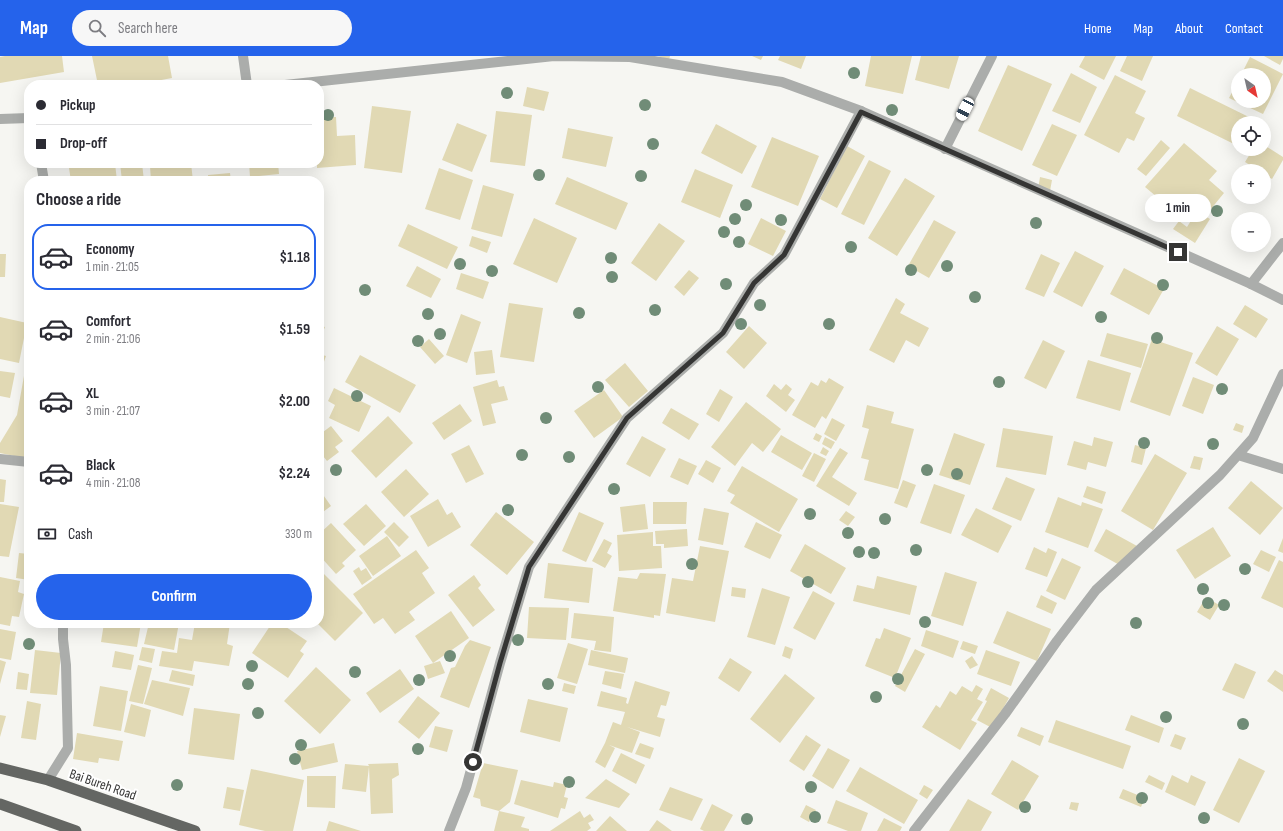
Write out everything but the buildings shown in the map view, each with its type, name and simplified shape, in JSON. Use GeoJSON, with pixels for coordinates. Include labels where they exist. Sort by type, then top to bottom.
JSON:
{"type":"FeatureCollection","features":[{"type":"Feature","properties":{"kind":"highway","name":"Bai Bureh Road"},"geometry":{"type":"LineString","coordinates":[[0,768],[48,780],[194,831]]}},
{"type":"Feature","properties":{"kind":"highway"},"geometry":{"type":"LineString","coordinates":[[0,804],[76,831]]}},
{"type":"Feature","properties":{"kind":"street"},"geometry":{"type":"LineString","coordinates":[[243,56],[246,80]]}},
{"type":"Feature","properties":{"kind":"street"},"geometry":{"type":"LineString","coordinates":[[324,81],[554,56],[630,56],[782,82],[861,112],[1251,284],[1283,300]]}},
{"type":"Feature","properties":{"kind":"street"},"geometry":{"type":"LineString","coordinates":[[945,149],[992,56]]}},
{"type":"Feature","properties":{"kind":"street"},"geometry":{"type":"LineString","coordinates":[[449,831],[466,788],[500,663],[529,567],[627,418],[723,333],[754,283],[784,255],[861,112]]}},
{"type":"Feature","properties":{"kind":"street"},"geometry":{"type":"LineString","coordinates":[[0,119],[24,118]]}},
{"type":"Feature","properties":{"kind":"street"},"geometry":{"type":"LineString","coordinates":[[1251,284],[1283,243]]}},
{"type":"Feature","properties":{"kind":"street"},"geometry":{"type":"LineString","coordinates":[[914,831],[1005,714],[1057,641],[1096,590],[1220,475],[1253,438],[1283,374]]}},
{"type":"Feature","properties":{"kind":"street"},"geometry":{"type":"LineString","coordinates":[[1238,455],[1283,469]]}},
{"type":"Feature","properties":{"kind":"street"},"geometry":{"type":"LineString","coordinates":[[0,459],[24,461]]}},
{"type":"Feature","properties":{"kind":"street"},"geometry":{"type":"LineString","coordinates":[[48,780],[68,748],[66,665],[63,628]]}},
{"type":"Feature","properties":{"kind":"route"},"geometry":{"type":"LineString","coordinates":[[473,762],[500,663],[529,567],[627,418],[723,333],[754,283],[784,255],[861,112],[1178,252]]}}]}
